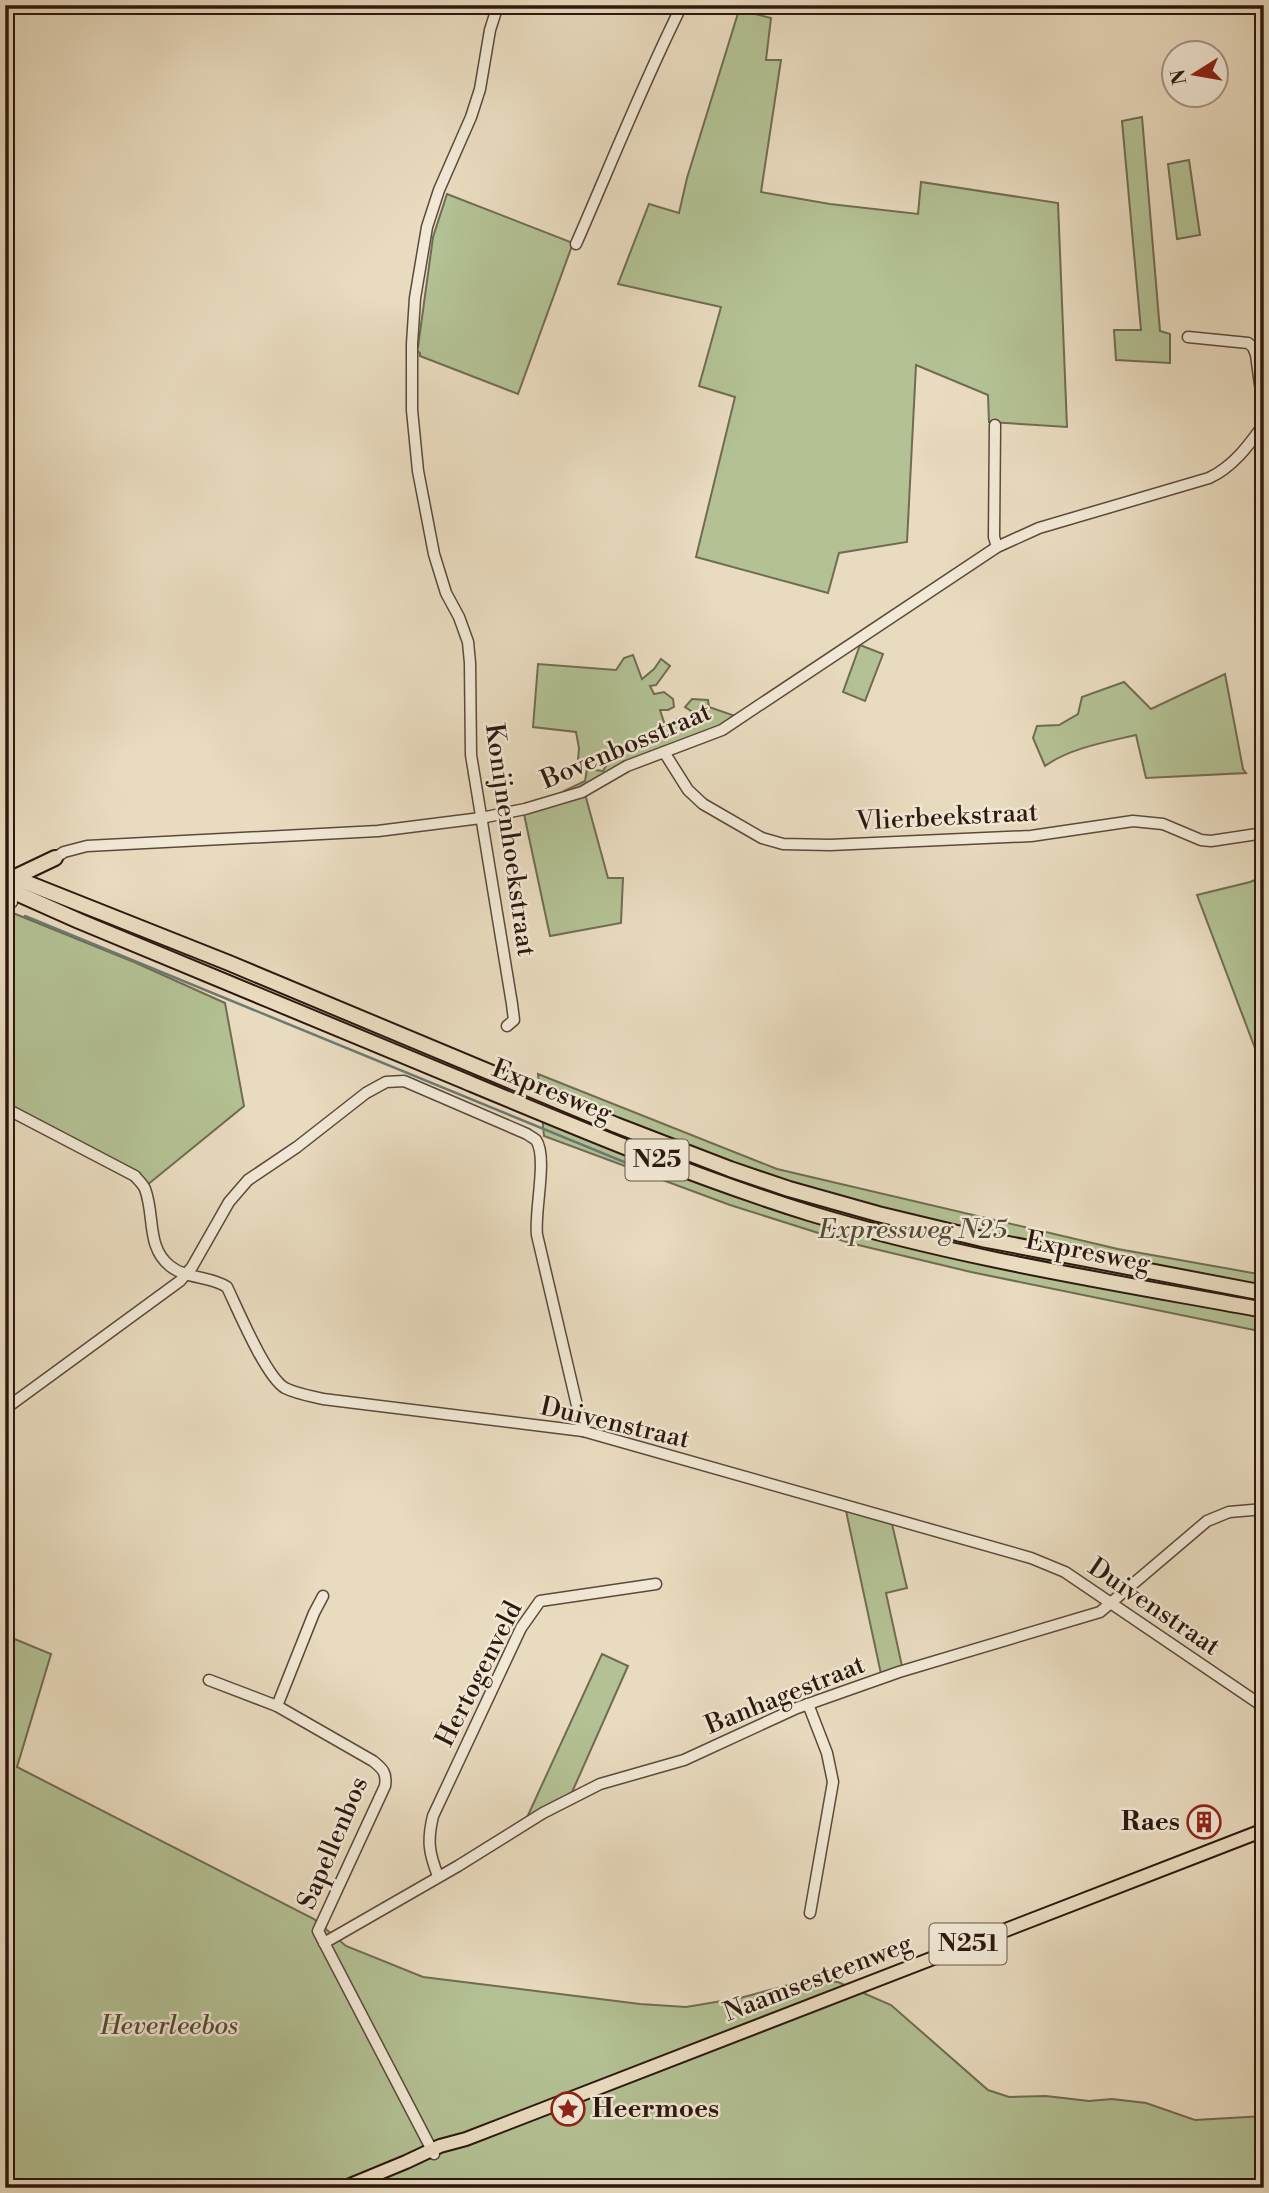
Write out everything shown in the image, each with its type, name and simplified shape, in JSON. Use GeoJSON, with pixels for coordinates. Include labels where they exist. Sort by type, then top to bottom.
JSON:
{"type":"FeatureCollection","features":[{"type":"Feature","properties":{"kind":"highway"},"geometry":{"type":"LineString","coordinates":[[11,891],[55,858]]}},
{"type":"Feature","properties":{"kind":"highway"},"geometry":{"type":"LineString","coordinates":[[50,893],[44,878],[55,858]]}},
{"type":"Feature","properties":{"kind":"highway","name":"Expresweg"},"geometry":{"type":"LineString","coordinates":[[11,891],[50,893],[229,962],[615,1125],[789,1189],[969,1236],[1264,1293]]}},
{"type":"Feature","properties":{"kind":"highway","name":"Expresweg"},"geometry":{"type":"LineString","coordinates":[[11,891],[554,1118],[665,1163],[760,1197],[875,1231],[979,1256],[1264,1310]]}},
{"type":"Feature","properties":{"kind":"main road","name":"Naamsesteenweg"},"geometry":{"type":"LineString","coordinates":[[343,2188],[1264,1830]]}},
{"type":"Feature","properties":{"kind":"street","name":"Konijnenhoekstraat"},"geometry":{"type":"LineString","coordinates":[[498,5],[480,89],[427,227],[415,298],[412,411],[418,471],[439,573],[468,642],[471,755],[513,1012],[514,1020],[507,1026]]}},
{"type":"Feature","properties":{"kind":"street"},"geometry":{"type":"LineString","coordinates":[[576,244],[629,117],[682,5]]}},
{"type":"Feature","properties":{"kind":"street"},"geometry":{"type":"LineString","coordinates":[[1188,337],[1248,343],[1253,346],[1264,413]]}},
{"type":"Feature","properties":{"kind":"street","name":"Bovenbosstraat"},"geometry":{"type":"LineString","coordinates":[[55,858],[64,852],[87,846],[378,831],[481,818],[525,809],[582,792],[627,766],[722,730],[998,547],[1039,528],[1209,478],[1223,471],[1255,438],[1264,424]]}},
{"type":"Feature","properties":{"kind":"street"},"geometry":{"type":"LineString","coordinates":[[995,425],[993,522],[998,547]]}},
{"type":"Feature","properties":{"kind":"street","name":"Vlierbeekstraat"},"geometry":{"type":"LineString","coordinates":[[664,752],[688,790],[703,804],[762,838],[783,844],[830,845],[1031,836],[1133,821],[1163,824],[1201,840],[1211,841],[1264,833]]}},
{"type":"Feature","properties":{"kind":"street"},"geometry":{"type":"LineString","coordinates":[[5,1409],[180,1281],[187,1274],[237,1191],[248,1180],[297,1147],[366,1093],[386,1082],[404,1081],[536,1139],[541,1168],[537,1235],[583,1431]]}},
{"type":"Feature","properties":{"kind":"street","name":"Duivenstraat"},"geometry":{"type":"LineString","coordinates":[[5,1108],[135,1176],[146,1192],[153,1238],[160,1256],[174,1269],[219,1282],[227,1287],[270,1375],[278,1383],[297,1393],[373,1406],[583,1431],[1031,1558],[1065,1572],[1112,1602],[1264,1707]]}},
{"type":"Feature","properties":{"kind":"street","name":"Banhagestraat"},"geometry":{"type":"LineString","coordinates":[[324,1942],[569,1799],[600,1784],[684,1760],[808,1704],[925,1663],[1100,1612],[1206,1521],[1229,1512],[1264,1508]]}},
{"type":"Feature","properties":{"kind":"street","name":"Hertogenveld"},"geometry":{"type":"LineString","coordinates":[[438,1876],[430,1854],[429,1834],[433,1816],[521,1628],[540,1601],[656,1584]]}},
{"type":"Feature","properties":{"kind":"street"},"geometry":{"type":"LineString","coordinates":[[277,1706],[323,1596]]}},
{"type":"Feature","properties":{"kind":"street","name":"Sapellenbos"},"geometry":{"type":"LineString","coordinates":[[209,1680],[277,1706],[383,1769],[385,1786],[318,1931],[324,1942]]}},
{"type":"Feature","properties":{"kind":"street"},"geometry":{"type":"LineString","coordinates":[[808,1704],[827,1753],[833,1782],[810,1913]]}},
{"type":"Feature","properties":{"kind":"street"},"geometry":{"type":"LineString","coordinates":[[324,1942],[433,2152]]}},
{"type":"Feature","properties":{"kind":"green space"},"geometry":{"type":"Polygon","coordinates":[[[739,10],[771,18],[766,60],[781,60],[761,192],[830,204],[918,214],[921,182],[1058,203],[1067,427],[989,422],[988,395],[916,365],[907,542],[839,553],[828,593],[696,557],[735,397],[699,386],[721,307],[618,284],[649,204],[679,213],[687,178],[739,10]]]}},
{"type":"Feature","properties":{"kind":"green space"},"geometry":{"type":"Polygon","coordinates":[[[1142,117],[1160,331],[1170,334],[1170,363],[1116,360],[1114,330],[1141,330],[1122,121],[1142,117]]]}},
{"type":"Feature","properties":{"kind":"green space"},"geometry":{"type":"Polygon","coordinates":[[[1189,160],[1200,235],[1177,239],[1168,164],[1189,160]]]}},
{"type":"Feature","properties":{"kind":"green space"},"geometry":{"type":"Polygon","coordinates":[[[447,194],[573,243],[518,394],[420,356],[414,349],[414,346],[418,347],[433,237],[447,194]]]}},
{"type":"Feature","properties":{"kind":"green space"},"geometry":{"type":"Polygon","coordinates":[[[860,645],[883,654],[865,701],[843,692],[860,645]]]}},
{"type":"Feature","properties":{"kind":"green space"},"geometry":{"type":"Polygon","coordinates":[[[633,655],[642,679],[661,659],[670,666],[656,685],[650,686],[654,694],[664,692],[673,699],[674,707],[660,710],[665,725],[680,718],[683,731],[688,730],[694,713],[685,707],[692,699],[708,700],[709,707],[741,718],[627,766],[585,794],[608,878],[623,878],[621,923],[550,936],[524,814],[565,797],[564,791],[585,781],[587,769],[603,771],[607,764],[578,760],[576,732],[533,727],[538,664],[616,670],[624,658],[633,655]]]}},
{"type":"Feature","properties":{"kind":"green space"},"geometry":{"type":"Polygon","coordinates":[[[1225,674],[1243,769],[1246,773],[1146,778],[1136,735],[1077,750],[1045,766],[1033,738],[1037,726],[1059,725],[1078,714],[1082,697],[1124,682],[1151,709],[1225,674]]]}},
{"type":"Feature","properties":{"kind":"green space"},"geometry":{"type":"Polygon","coordinates":[[[1257,879],[1264,897],[1264,1072],[1197,895],[1257,879]]]}},
{"type":"Feature","properties":{"kind":"green space"},"geometry":{"type":"Polygon","coordinates":[[[8,911],[134,962],[225,1003],[244,1106],[146,1186],[131,1170],[5,1105],[5,914],[8,911]]]}},
{"type":"Feature","properties":{"kind":"green space","name":"Expressweg N25"},"geometry":{"type":"Polygon","coordinates":[[[538,1074],[777,1169],[1118,1249],[1264,1275],[1264,1332],[971,1272],[850,1243],[730,1205],[544,1136],[538,1074]]]}},
{"type":"Feature","properties":{"kind":"green space"},"geometry":{"type":"Polygon","coordinates":[[[846,1511],[892,1524],[907,1588],[886,1593],[902,1666],[881,1674],[846,1511]]]}},
{"type":"Feature","properties":{"kind":"green space","name":"Heverleebos"},"geometry":{"type":"Polygon","coordinates":[[[5,1635],[51,1654],[17,1767],[314,1919],[346,1946],[423,1977],[640,2004],[686,2007],[740,1998],[811,1979],[838,1982],[891,2005],[988,2090],[1009,2097],[1046,2096],[1146,2103],[1195,2120],[1264,2116],[1264,2188],[5,2188],[5,1635]]]}},
{"type":"Feature","properties":{"kind":"green space"},"geometry":{"type":"Polygon","coordinates":[[[602,1654],[628,1666],[569,1799],[524,1824],[602,1654]]]}},
{"type":"Feature","properties":{"kind":"waterway"},"geometry":{"type":"LineString","coordinates":[[25,916],[651,1173]]}},
{"type":"Feature","properties":{"kind":"place","name":"Raes"},"geometry":{"type":"Point","coordinates":[1204,1822]}},
{"type":"Feature","properties":{"kind":"place","name":"Heermoes"},"geometry":{"type":"Point","coordinates":[568,2109]}}]}
